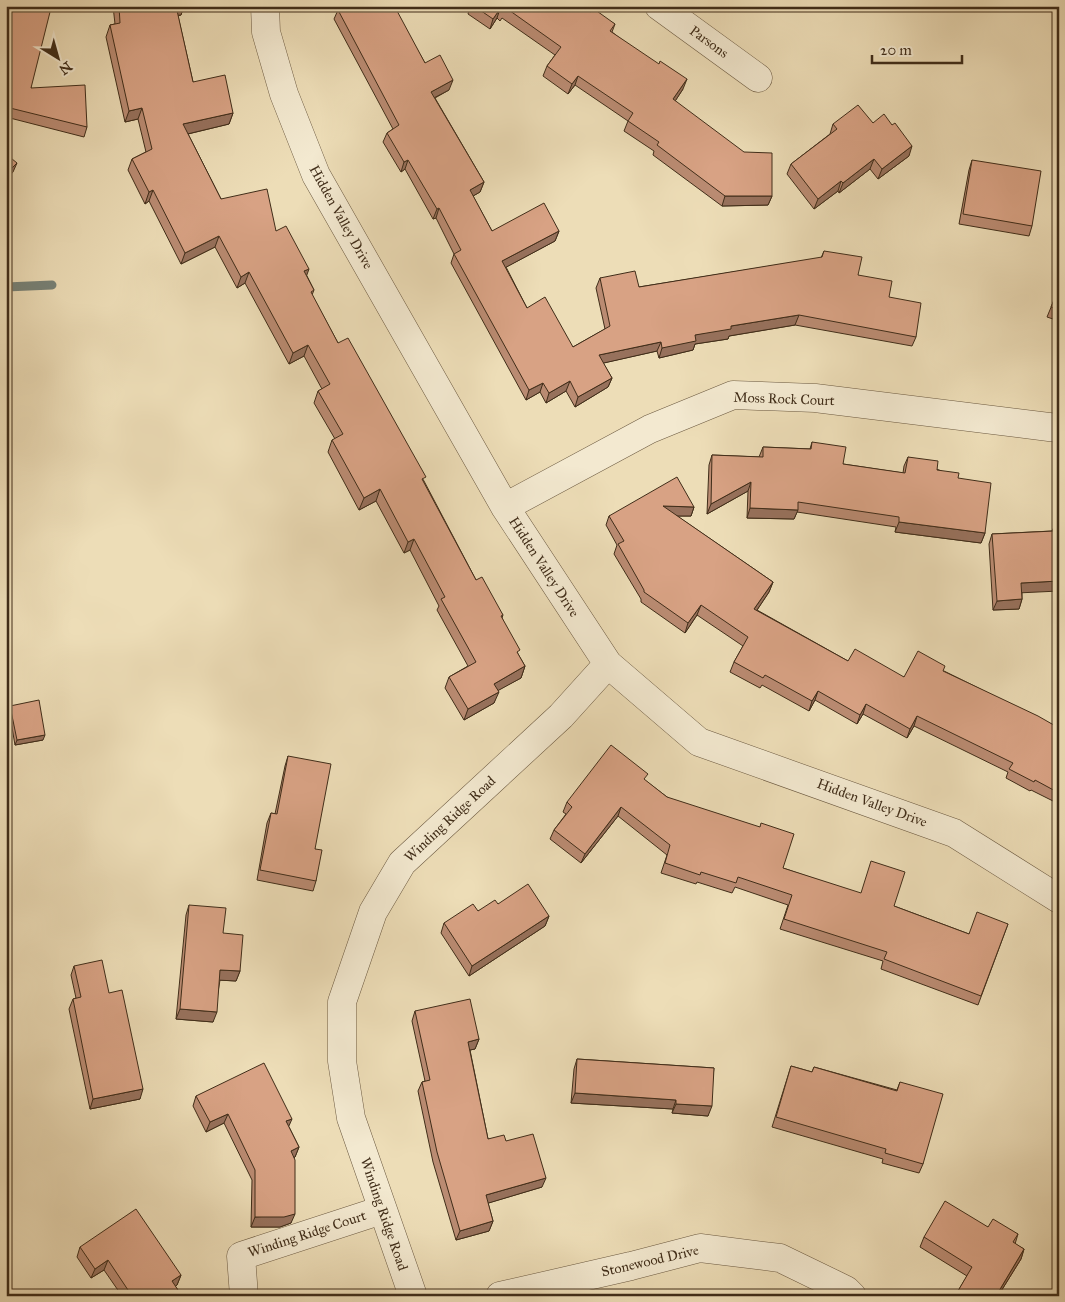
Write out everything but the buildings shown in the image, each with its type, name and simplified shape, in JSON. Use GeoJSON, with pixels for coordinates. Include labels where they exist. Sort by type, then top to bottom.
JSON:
{"type":"FeatureCollection","features":[{"type":"Feature","properties":{"kind":"street","name":"Hidden Valley Drive"},"geometry":{"type":"LineString","coordinates":[[265,6],[266,32],[284,94],[316,175],[505,507],[608,664],[699,742],[954,833],[1059,899]]}},
{"type":"Feature","properties":{"kind":"street","name":"Parsons"},"geometry":{"type":"LineString","coordinates":[[659,6],[758,78]]}},
{"type":"Feature","properties":{"kind":"street","name":"Moss Rock Court"},"geometry":{"type":"LineString","coordinates":[[505,507],[650,429],[733,395],[815,398],[1057,428]]}},
{"type":"Feature","properties":{"kind":"street","name":"Winding Ridge Road"},"geometry":{"type":"LineString","coordinates":[[413,1296],[351,1118],[342,1061],[342,1002],[373,912],[402,863],[561,716],[608,664]]}},
{"type":"Feature","properties":{"kind":"street","name":"Winding Ridge Court"},"geometry":{"type":"LineString","coordinates":[[244,1296],[241,1256],[382,1210]]}},
{"type":"Feature","properties":{"kind":"street","name":"Stonewood Drive"},"geometry":{"type":"LineString","coordinates":[[500,1296],[632,1266],[700,1248],[780,1258],[846,1290],[852,1296]]}},
{"type":"Feature","properties":{"kind":"waterway"},"geometry":{"type":"LineString","coordinates":[[6,287],[52,285]]}}]}
